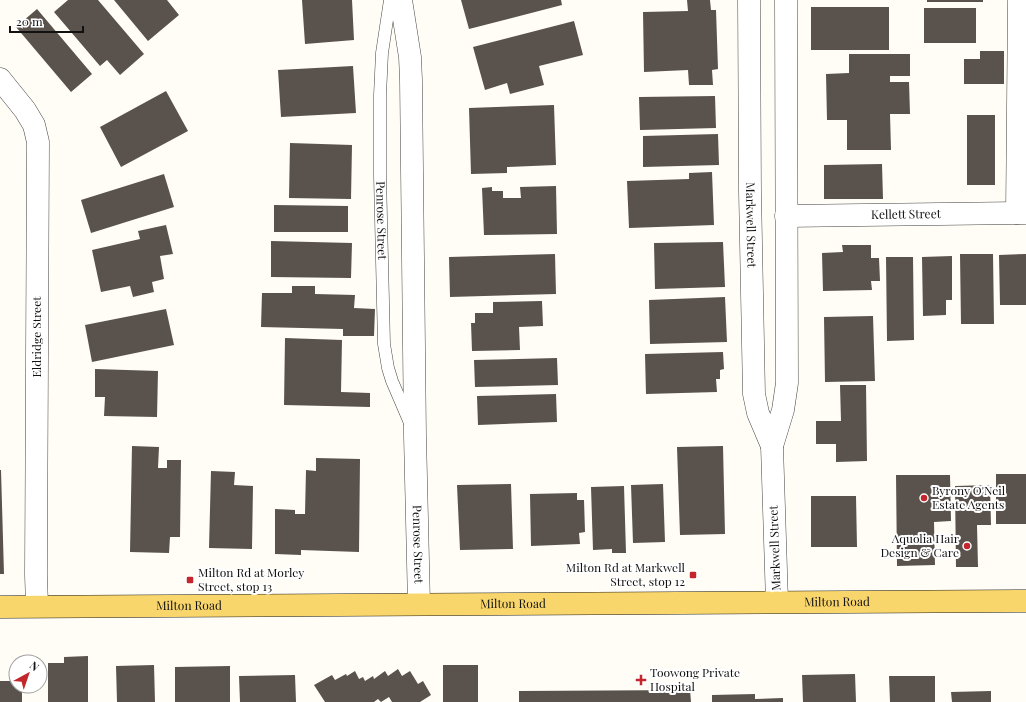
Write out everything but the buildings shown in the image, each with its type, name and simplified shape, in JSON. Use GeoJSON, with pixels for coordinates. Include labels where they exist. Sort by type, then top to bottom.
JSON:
{"type":"FeatureCollection","features":[{"type":"Feature","properties":{"kind":"main road","name":"Milton Road"},"geometry":{"type":"LineString","coordinates":[[0,607],[1026,601]]}},
{"type":"Feature","properties":{"kind":"street","name":"Penrose Street"},"geometry":{"type":"LineString","coordinates":[[401,0],[410,57],[411,80],[415,436],[419,604]]}},
{"type":"Feature","properties":{"kind":"street","name":"Markwell Street"},"geometry":{"type":"LineString","coordinates":[[749,0],[750,192],[754,394],[758,412],[772,446]]}},
{"type":"Feature","properties":{"kind":"street","name":"Markwell Street"},"geometry":{"type":"LineString","coordinates":[[777,602],[772,446],[783,410],[787,383],[786,0]]}},
{"type":"Feature","properties":{"kind":"street"},"geometry":{"type":"LineString","coordinates":[[1019,0],[1022,213]]}},
{"type":"Feature","properties":{"kind":"street","name":"Eldridge Street"},"geometry":{"type":"LineString","coordinates":[[0,79],[34,125],[38,142],[37,606]]}},
{"type":"Feature","properties":{"kind":"street","name":"Kellett Street"},"geometry":{"type":"LineString","coordinates":[[786,216],[1022,213]]}},
{"type":"Feature","properties":{"kind":"lane","name":"Penrose Street"},"geometry":{"type":"LineString","coordinates":[[390,0],[382,53],[380,95],[380,176],[384,344],[392,381],[415,436]]}},
{"type":"Feature","properties":{"kind":"place","name":"Byrony O'Neil Estate Agents"},"geometry":{"type":"Point","coordinates":[924,498]}},
{"type":"Feature","properties":{"kind":"place","name":"Aquolia Hair Design & Care"},"geometry":{"type":"Point","coordinates":[967,546]}},
{"type":"Feature","properties":{"kind":"place","name":"Milton Rd at Markwell Street, stop 12"},"geometry":{"type":"Point","coordinates":[693,575]}},
{"type":"Feature","properties":{"kind":"place","name":"Milton Rd at Morley Street, stop 13"},"geometry":{"type":"Point","coordinates":[190,580]}},
{"type":"Feature","properties":{"kind":"place","name":"Toowong Private Hospital"},"geometry":{"type":"Point","coordinates":[641,680]}}]}
